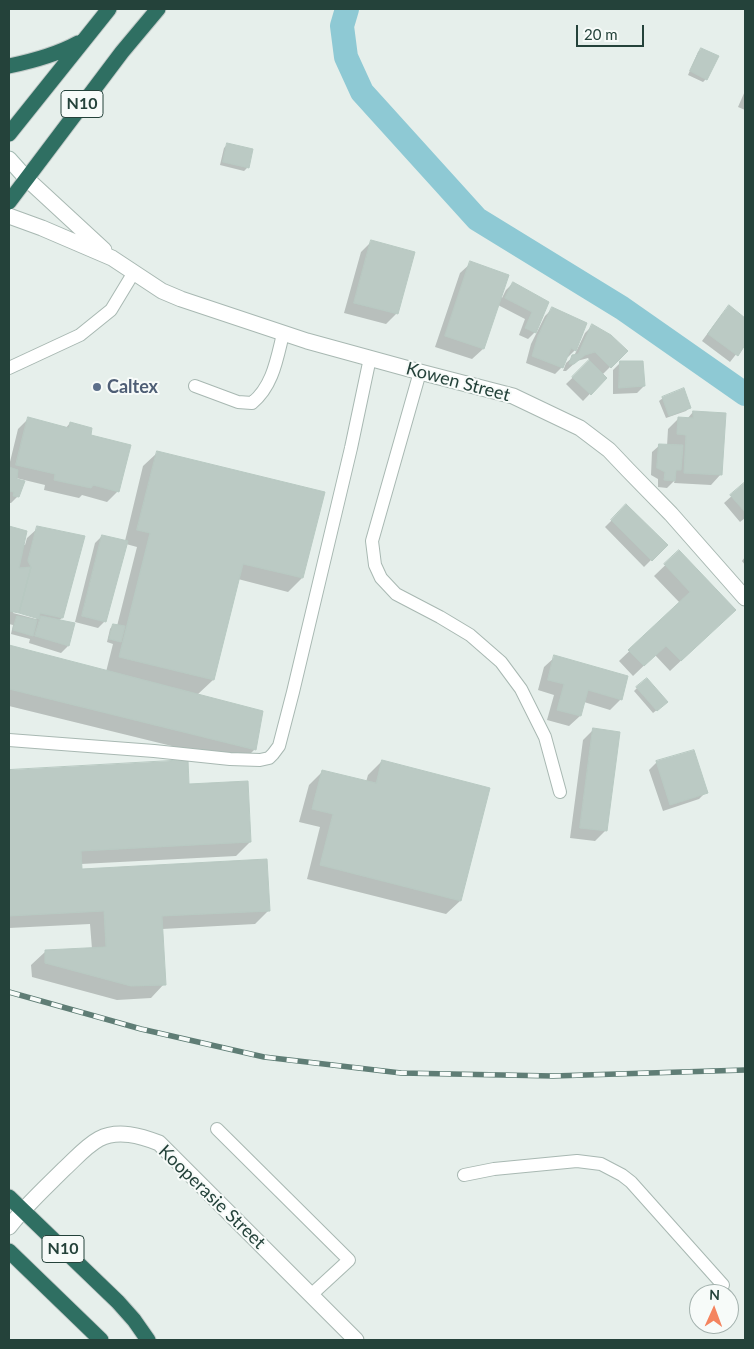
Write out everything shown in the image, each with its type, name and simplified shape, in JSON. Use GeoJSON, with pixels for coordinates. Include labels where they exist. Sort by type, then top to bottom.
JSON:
{"type":"FeatureCollection","features":[{"type":"Feature","properties":{"kind":"highway","name":"N10"},"geometry":{"type":"LineString","coordinates":[[9,134],[109,9]]}},
{"type":"Feature","properties":{"kind":"highway","name":"N10"},"geometry":{"type":"LineString","coordinates":[[9,202],[122,52],[158,9]]}},
{"type":"Feature","properties":{"kind":"highway"},"geometry":{"type":"LineString","coordinates":[[9,66],[34,61],[61,52],[84,40]]}},
{"type":"Feature","properties":{"kind":"highway","name":"N10"},"geometry":{"type":"LineString","coordinates":[[9,1197],[118,1302],[148,1340]]}},
{"type":"Feature","properties":{"kind":"highway","name":"N10"},"geometry":{"type":"LineString","coordinates":[[9,1251],[101,1340]]}},
{"type":"Feature","properties":{"kind":"street","name":"Kowen Street"},"geometry":{"type":"LineString","coordinates":[[9,160],[112,258]]}},
{"type":"Feature","properties":{"kind":"street","name":"Kowen Street"},"geometry":{"type":"LineString","coordinates":[[9,216],[112,258],[162,290],[181,299],[283,334],[513,396],[580,428],[608,450],[671,514],[745,598]]}},
{"type":"Feature","properties":{"kind":"street","name":"Kooperasie Street"},"geometry":{"type":"LineString","coordinates":[[9,1227],[22,1210],[84,1150],[100,1139],[122,1134],[144,1137],[159,1143],[356,1340]]}},
{"type":"Feature","properties":{"kind":"lane"},"geometry":{"type":"LineString","coordinates":[[9,368],[80,335],[90,328],[111,310],[134,272]]}},
{"type":"Feature","properties":{"kind":"lane"},"geometry":{"type":"LineString","coordinates":[[195,386],[238,402],[252,403],[264,391],[273,373],[283,334]]}},
{"type":"Feature","properties":{"kind":"lane"},"geometry":{"type":"LineString","coordinates":[[9,740],[230,759],[260,760],[269,758],[273,754],[279,746],[293,692],[351,448],[370,358]]}},
{"type":"Feature","properties":{"kind":"lane"},"geometry":{"type":"LineString","coordinates":[[420,372],[372,541],[375,565],[381,578],[396,594],[440,617],[470,636],[500,662],[522,689],[545,736],[560,792]]}},
{"type":"Feature","properties":{"kind":"lane"},"geometry":{"type":"LineString","coordinates":[[217,1128],[349,1260],[311,1295]]}},
{"type":"Feature","properties":{"kind":"lane"},"geometry":{"type":"LineString","coordinates":[[464,1175],[494,1168],[577,1161],[592,1162],[611,1168],[622,1174],[637,1188],[721,1284]]}},
{"type":"Feature","properties":{"kind":"building"},"geometry":{"type":"Polygon","coordinates":[[[701,48],[719,56],[707,80],[690,71],[701,48]]]}},
{"type":"Feature","properties":{"kind":"building"},"geometry":{"type":"Polygon","coordinates":[[[227,143],[253,149],[249,168],[223,162],[227,143]]]}},
{"type":"Feature","properties":{"kind":"building"},"geometry":{"type":"Polygon","coordinates":[[[371,240],[415,252],[398,314],[354,303],[371,240]]]}},
{"type":"Feature","properties":{"kind":"building"},"geometry":{"type":"Polygon","coordinates":[[[470,261],[509,275],[484,349],[445,336],[470,261]]]}},
{"type":"Feature","properties":{"kind":"building"},"geometry":{"type":"Polygon","coordinates":[[[513,282],[549,302],[536,333],[525,328],[532,312],[505,298],[513,282]]]}},
{"type":"Feature","properties":{"kind":"building"},"geometry":{"type":"Polygon","coordinates":[[[729,305],[745,318],[745,345],[738,356],[708,334],[729,305]]]}},
{"type":"Feature","properties":{"kind":"building"},"geometry":{"type":"Polygon","coordinates":[[[552,307],[587,323],[576,351],[571,348],[563,368],[532,356],[538,336],[552,307]]]}},
{"type":"Feature","properties":{"kind":"building"},"geometry":{"type":"Polygon","coordinates":[[[592,324],[611,335],[628,351],[611,368],[595,352],[585,355],[574,364],[569,364],[572,355],[578,354],[592,324]]]}},
{"type":"Feature","properties":{"kind":"building"},"geometry":{"type":"Polygon","coordinates":[[[589,360],[607,378],[591,395],[572,377],[589,360]]]}},
{"type":"Feature","properties":{"kind":"building"},"geometry":{"type":"Polygon","coordinates":[[[620,361],[643,361],[645,386],[619,388],[620,361]]]}},
{"type":"Feature","properties":{"kind":"building"},"geometry":{"type":"Polygon","coordinates":[[[684,388],[691,408],[669,416],[662,397],[684,388]]]}},
{"type":"Feature","properties":{"kind":"building"},"geometry":{"type":"Polygon","coordinates":[[[693,411],[726,413],[722,475],[684,473],[686,435],[677,434],[678,417],[693,418],[693,411]]]}},
{"type":"Feature","properties":{"kind":"building"},"geometry":{"type":"Polygon","coordinates":[[[28,417],[69,428],[70,422],[92,428],[91,435],[131,445],[119,492],[93,485],[91,488],[54,480],[55,474],[16,465],[28,417]]]}},
{"type":"Feature","properties":{"kind":"building"},"geometry":{"type":"Polygon","coordinates":[[[659,444],[683,445],[681,470],[676,470],[675,481],[664,480],[665,472],[657,468],[659,444]]]}},
{"type":"Feature","properties":{"kind":"building"},"geometry":{"type":"Polygon","coordinates":[[[157,451],[325,492],[303,578],[243,564],[214,680],[119,657],[150,533],[137,530],[157,451]]]}},
{"type":"Feature","properties":{"kind":"building"},"geometry":{"type":"Polygon","coordinates":[[[9,467],[18,470],[17,479],[25,481],[19,497],[13,496],[14,492],[9,491],[9,467]]]}},
{"type":"Feature","properties":{"kind":"building"},"geometry":{"type":"Polygon","coordinates":[[[745,482],[745,512],[730,495],[745,482]]]}},
{"type":"Feature","properties":{"kind":"building"},"geometry":{"type":"Polygon","coordinates":[[[626,504],[668,545],[652,561],[611,520],[626,504]]]}},
{"type":"Feature","properties":{"kind":"building"},"geometry":{"type":"Polygon","coordinates":[[[9,526],[27,531],[19,568],[31,567],[19,613],[9,611],[9,526]]]}},
{"type":"Feature","properties":{"kind":"building"},"geometry":{"type":"Polygon","coordinates":[[[37,526],[85,536],[63,618],[40,613],[39,619],[19,613],[31,567],[28,561],[37,526]]]}},
{"type":"Feature","properties":{"kind":"building"},"geometry":{"type":"Polygon","coordinates":[[[102,535],[128,541],[106,622],[82,616],[102,535]]]}},
{"type":"Feature","properties":{"kind":"building"},"geometry":{"type":"Polygon","coordinates":[[[679,550],[736,610],[681,661],[666,646],[644,666],[628,650],[690,592],[664,564],[679,550]]]}},
{"type":"Feature","properties":{"kind":"building"},"geometry":{"type":"Polygon","coordinates":[[[17,616],[37,620],[33,636],[13,630],[17,616]]]}},
{"type":"Feature","properties":{"kind":"building"},"geometry":{"type":"Polygon","coordinates":[[[41,616],[75,623],[69,646],[35,636],[41,616]]]}},
{"type":"Feature","properties":{"kind":"building"},"geometry":{"type":"Polygon","coordinates":[[[113,624],[125,626],[121,642],[109,639],[113,624]]]}},
{"type":"Feature","properties":{"kind":"building"},"geometry":{"type":"Polygon","coordinates":[[[9,645],[263,711],[256,750],[9,689],[9,645]]]}},
{"type":"Feature","properties":{"kind":"building"},"geometry":{"type":"Polygon","coordinates":[[[554,655],[628,676],[622,700],[588,690],[581,716],[557,710],[564,684],[548,680],[554,655]]]}},
{"type":"Feature","properties":{"kind":"building"},"geometry":{"type":"Polygon","coordinates":[[[647,678],[668,702],[657,711],[636,687],[647,678]]]}},
{"type":"Feature","properties":{"kind":"building"},"geometry":{"type":"Polygon","coordinates":[[[593,728],[620,732],[607,831],[580,828],[593,728]]]}},
{"type":"Feature","properties":{"kind":"building"},"geometry":{"type":"Polygon","coordinates":[[[694,750],[708,793],[670,805],[656,761],[694,750]]]}},
{"type":"Feature","properties":{"kind":"building"},"geometry":{"type":"Polygon","coordinates":[[[188,760],[189,784],[248,781],[251,842],[81,851],[82,869],[267,859],[270,911],[162,916],[166,985],[131,986],[45,963],[45,950],[106,947],[104,911],[9,916],[9,770],[188,760]]]}},
{"type":"Feature","properties":{"kind":"building"},"geometry":{"type":"Polygon","coordinates":[[[382,760],[490,788],[461,901],[320,865],[333,814],[312,809],[322,770],[376,783],[382,760]]]}},
{"type":"Feature","properties":{"kind":"waterway"},"geometry":{"type":"LineString","coordinates":[[347,9],[342,26],[346,57],[362,92],[477,219],[622,308],[745,394]]}},
{"type":"Feature","properties":{"kind":"railway"},"geometry":{"type":"LineString","coordinates":[[9,992],[141,1029],[264,1057],[401,1073],[553,1076],[745,1070]]}},
{"type":"Feature","properties":{"kind":"place","name":"Caltex"},"geometry":{"type":"Point","coordinates":[97,387]}}]}
